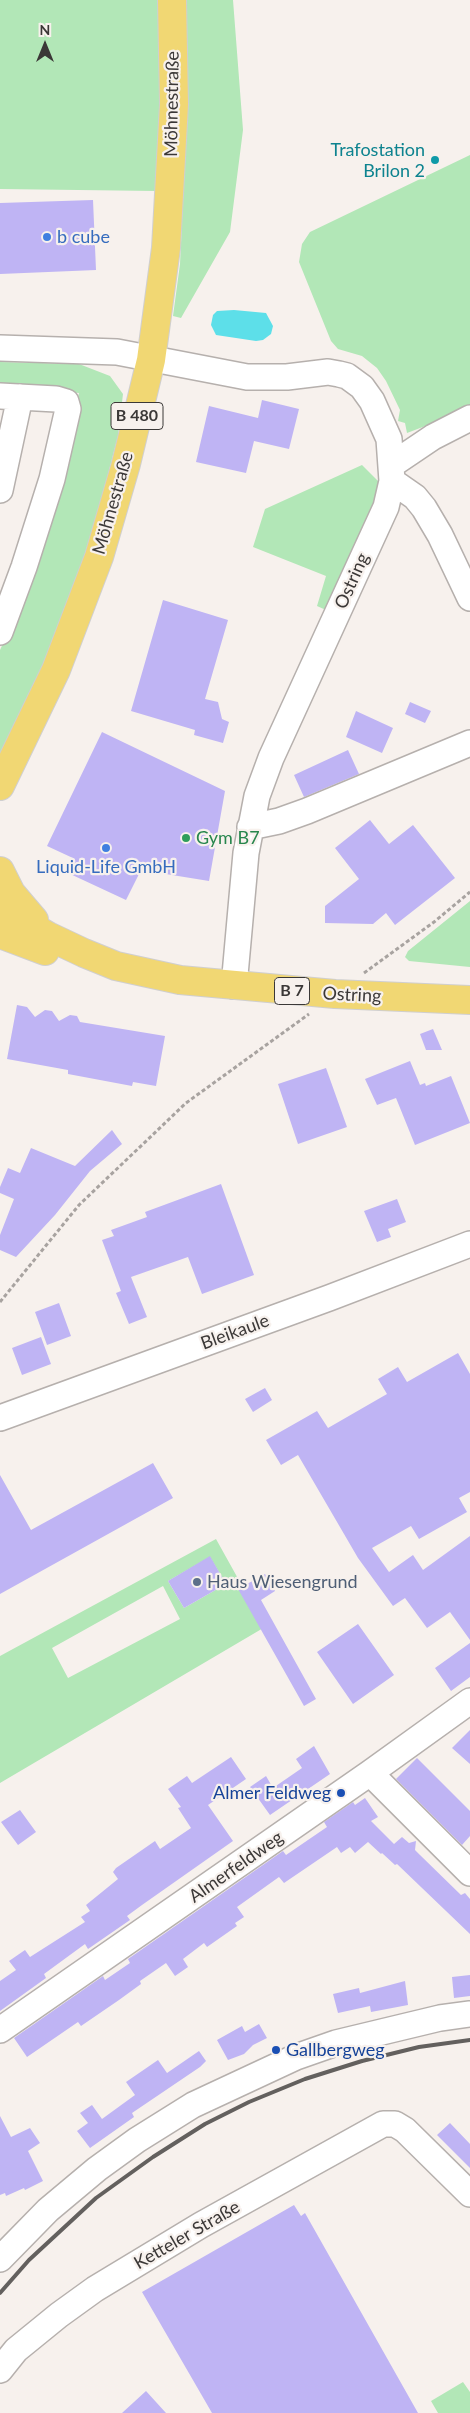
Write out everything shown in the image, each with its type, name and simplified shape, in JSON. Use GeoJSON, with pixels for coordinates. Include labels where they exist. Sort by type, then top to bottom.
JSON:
{"type":"FeatureCollection","features":[{"type":"Feature","properties":{"kind":"main road","name":"Möhnestraße"},"geometry":{"type":"LineString","coordinates":[[0,805],[3,781],[56,670],[99,556],[126,464],[151,360],[166,248],[174,104],[172,0]]}},
{"type":"Feature","properties":{"kind":"main road"},"geometry":{"type":"LineString","coordinates":[[0,872],[15,899],[48,936]]}},
{"type":"Feature","properties":{"kind":"main road","name":"B 7"},"geometry":{"type":"LineString","coordinates":[[0,908],[48,936],[116,966]]}},
{"type":"Feature","properties":{"kind":"main road","name":"B 7"},"geometry":{"type":"LineString","coordinates":[[0,934],[64,959],[88,964],[116,966]]}},
{"type":"Feature","properties":{"kind":"main road","name":"Ostring"},"geometry":{"type":"LineString","coordinates":[[116,966],[180,980],[234,986],[335,994],[470,1000]]}},
{"type":"Feature","properties":{"kind":"street","name":"Ostring"},"geometry":{"type":"LineString","coordinates":[[0,348],[100,351],[246,377],[287,377],[328,372],[346,376],[362,387],[372,401],[390,439],[393,472],[386,507],[266,769],[250,827],[234,986]]}},
{"type":"Feature","properties":{"kind":"street"},"geometry":{"type":"LineString","coordinates":[[0,490],[10,397],[62,400],[66,402],[68,409],[52,480],[8,590],[0,632]]}},
{"type":"Feature","properties":{"kind":"street"},"geometry":{"type":"LineString","coordinates":[[470,418],[433,437],[393,472],[424,508],[440,535],[470,598]]}},
{"type":"Feature","properties":{"kind":"street"},"geometry":{"type":"LineString","coordinates":[[250,827],[279,821],[307,811],[470,742]]}},
{"type":"Feature","properties":{"kind":"street","name":"Bleikaule"},"geometry":{"type":"LineString","coordinates":[[0,1418],[329,1298],[470,1244]]}},
{"type":"Feature","properties":{"kind":"street","name":"Almerfeldweg"},"geometry":{"type":"LineString","coordinates":[[0,2030],[370,1773],[470,1701]]}},
{"type":"Feature","properties":{"kind":"street"},"geometry":{"type":"LineString","coordinates":[[370,1773],[470,1873]]}},
{"type":"Feature","properties":{"kind":"street"},"geometry":{"type":"LineString","coordinates":[[3,2247],[97,2169],[137,2140],[194,2105],[296,2057],[336,2044],[440,2018],[470,2014]]}},
{"type":"Feature","properties":{"kind":"street","name":"Ketteler Straße"},"geometry":{"type":"LineString","coordinates":[[0,2370],[16,2350],[95,2289],[376,2127],[390,2123],[405,2130],[470,2194]]}},
{"type":"Feature","properties":{"kind":"path"},"geometry":{"type":"LineString","coordinates":[[0,1302],[79,1205],[186,1103],[434,922],[470,892]]}},
{"type":"Feature","properties":{"kind":"green space"},"geometry":{"type":"Polygon","coordinates":[[[0,0],[161,0],[163,42],[156,191],[0,189],[0,0]]]}},
{"type":"Feature","properties":{"kind":"green space"},"geometry":{"type":"Polygon","coordinates":[[[182,0],[233,0],[243,130],[230,232],[181,318],[173,316],[180,264],[186,134],[182,0]]]}},
{"type":"Feature","properties":{"kind":"green space"},"geometry":{"type":"Polygon","coordinates":[[[470,155],[470,409],[407,433],[405,423],[398,421],[400,410],[386,381],[377,368],[362,356],[338,349],[331,341],[299,262],[302,244],[310,232],[470,155]]]}},
{"type":"Feature","properties":{"kind":"green space"},"geometry":{"type":"Polygon","coordinates":[[[0,362],[79,364],[110,376],[123,394],[118,436],[92,536],[51,653],[0,760],[0,650],[26,593],[55,492],[79,393],[0,388],[0,362]]]}},
{"type":"Feature","properties":{"kind":"green space"},"geometry":{"type":"Polygon","coordinates":[[[362,465],[379,482],[376,504],[326,610],[317,606],[326,576],[253,547],[265,509],[362,465]]]}},
{"type":"Feature","properties":{"kind":"green space"},"geometry":{"type":"Polygon","coordinates":[[[470,901],[470,967],[409,961],[405,957],[408,951],[470,901]]]}},
{"type":"Feature","properties":{"kind":"green space"},"geometry":{"type":"Polygon","coordinates":[[[216,1539],[265,1627],[0,1783],[0,1656],[216,1539]],[[210,1557],[168,1581],[184,1608],[226,1584],[210,1557]],[[163,1586],[52,1648],[68,1678],[180,1619],[163,1586]]]}},
{"type":"Feature","properties":{"kind":"green space"},"geometry":{"type":"Polygon","coordinates":[[[463,2382],[470,2392],[470,2413],[438,2413],[431,2401],[463,2382]]]}},
{"type":"Feature","properties":{"kind":"water"},"geometry":{"type":"Polygon","coordinates":[[[234,310],[266,313],[273,326],[271,334],[263,340],[256,341],[216,335],[211,325],[213,315],[217,311],[234,310]]]}},
{"type":"Feature","properties":{"kind":"building","name":"b cube"},"geometry":{"type":"Polygon","coordinates":[[[93,200],[96,270],[0,274],[0,203],[93,200]]]}},
{"type":"Feature","properties":{"kind":"building"},"geometry":{"type":"Polygon","coordinates":[[[262,400],[299,409],[289,449],[254,441],[246,473],[196,462],[209,406],[258,418],[262,400]]]}},
{"type":"Feature","properties":{"kind":"building"},"geometry":{"type":"Polygon","coordinates":[[[163,600],[228,620],[205,699],[218,702],[222,719],[229,722],[223,743],[194,735],[195,730],[131,711],[163,600]]]}},
{"type":"Feature","properties":{"kind":"building"},"geometry":{"type":"Polygon","coordinates":[[[410,702],[431,711],[425,723],[405,714],[410,702]]]}},
{"type":"Feature","properties":{"kind":"building"},"geometry":{"type":"Polygon","coordinates":[[[356,711],[393,728],[382,753],[346,737],[356,711]]]}},
{"type":"Feature","properties":{"kind":"building"},"geometry":{"type":"Polygon","coordinates":[[[102,732],[225,791],[209,881],[141,870],[126,900],[68,873],[75,859],[47,846],[102,732]]]}},
{"type":"Feature","properties":{"kind":"building"},"geometry":{"type":"Polygon","coordinates":[[[348,750],[359,774],[304,797],[294,775],[348,750]]]}},
{"type":"Feature","properties":{"kind":"building"},"geometry":{"type":"Polygon","coordinates":[[[370,820],[389,844],[413,825],[455,878],[395,925],[386,913],[373,924],[325,923],[325,906],[359,879],[335,848],[370,820]]]}},
{"type":"Feature","properties":{"kind":"building"},"geometry":{"type":"Polygon","coordinates":[[[17,1005],[27,1007],[35,1017],[45,1010],[52,1011],[59,1021],[70,1015],[77,1016],[80,1022],[165,1036],[156,1086],[133,1082],[132,1086],[68,1074],[68,1070],[7,1059],[17,1005]]]}},
{"type":"Feature","properties":{"kind":"building"},"geometry":{"type":"Polygon","coordinates":[[[433,1029],[442,1050],[426,1050],[420,1034],[433,1029]]]}},
{"type":"Feature","properties":{"kind":"building"},"geometry":{"type":"Polygon","coordinates":[[[410,1061],[420,1085],[425,1083],[426,1086],[451,1076],[470,1123],[415,1145],[396,1098],[377,1105],[365,1079],[410,1061]]]}},
{"type":"Feature","properties":{"kind":"building"},"geometry":{"type":"Polygon","coordinates":[[[326,1068],[347,1127],[298,1144],[278,1084],[326,1068]]]}},
{"type":"Feature","properties":{"kind":"building"},"geometry":{"type":"Polygon","coordinates":[[[112,1130],[122,1144],[90,1171],[55,1215],[16,1257],[0,1250],[0,1235],[14,1199],[0,1193],[0,1187],[8,1168],[20,1173],[31,1148],[75,1166],[112,1130]]]}},
{"type":"Feature","properties":{"kind":"building"},"geometry":{"type":"Polygon","coordinates":[[[221,1184],[254,1275],[202,1294],[188,1257],[131,1277],[147,1317],[129,1324],[116,1293],[121,1291],[102,1240],[114,1236],[111,1230],[147,1217],[145,1212],[221,1184]]]}},
{"type":"Feature","properties":{"kind":"building"},"geometry":{"type":"Polygon","coordinates":[[[397,1199],[406,1222],[388,1229],[391,1237],[377,1242],[364,1211],[397,1199]]]}},
{"type":"Feature","properties":{"kind":"building"},"geometry":{"type":"Polygon","coordinates":[[[59,1303],[71,1336],[47,1345],[35,1312],[59,1303]]]}},
{"type":"Feature","properties":{"kind":"building"},"geometry":{"type":"Polygon","coordinates":[[[41,1337],[51,1364],[22,1375],[12,1348],[41,1337]]]}},
{"type":"Feature","properties":{"kind":"building"},"geometry":{"type":"Polygon","coordinates":[[[458,1353],[470,1374],[470,1492],[459,1498],[467,1512],[419,1539],[411,1526],[372,1548],[389,1572],[413,1555],[423,1570],[470,1536],[470,1640],[450,1612],[427,1628],[405,1598],[393,1606],[358,1558],[298,1455],[281,1465],[266,1440],[317,1411],[328,1428],[387,1394],[378,1379],[398,1367],[407,1382],[458,1353]]]}},
{"type":"Feature","properties":{"kind":"building"},"geometry":{"type":"Polygon","coordinates":[[[265,1388],[272,1400],[253,1412],[245,1399],[265,1388]]]}},
{"type":"Feature","properties":{"kind":"building"},"geometry":{"type":"Polygon","coordinates":[[[153,1463],[173,1498],[0,1594],[0,1475],[31,1530],[153,1463]]]}},
{"type":"Feature","properties":{"kind":"building","name":"Haus Wiesengrund"},"geometry":{"type":"Polygon","coordinates":[[[210,1556],[226,1584],[184,1608],[168,1581],[210,1556]]]}},
{"type":"Feature","properties":{"kind":"building"},"geometry":{"type":"Polygon","coordinates":[[[265,1574],[275,1591],[261,1600],[316,1699],[304,1706],[238,1589],[265,1574]]]}},
{"type":"Feature","properties":{"kind":"building"},"geometry":{"type":"Polygon","coordinates":[[[358,1624],[394,1675],[353,1704],[317,1652],[358,1624]]]}},
{"type":"Feature","properties":{"kind":"building"},"geometry":{"type":"Polygon","coordinates":[[[470,1643],[470,1677],[451,1691],[435,1668],[470,1643]]]}},
{"type":"Feature","properties":{"kind":"building"},"geometry":{"type":"Polygon","coordinates":[[[470,1730],[470,1764],[452,1748],[470,1730]]]}},
{"type":"Feature","properties":{"kind":"building"},"geometry":{"type":"Polygon","coordinates":[[[314,1746],[330,1774],[270,1815],[250,1787],[266,1776],[273,1788],[302,1768],[296,1759],[314,1746]]]}},
{"type":"Feature","properties":{"kind":"building"},"geometry":{"type":"Polygon","coordinates":[[[231,1757],[246,1779],[208,1805],[233,1841],[127,1916],[130,1920],[88,1949],[85,1944],[44,1974],[46,1978],[0,2011],[0,1981],[16,1970],[9,1961],[25,1950],[30,1957],[85,1922],[81,1917],[90,1911],[86,1905],[118,1879],[113,1872],[116,1868],[155,1841],[160,1849],[191,1828],[178,1808],[181,1807],[168,1789],[187,1776],[192,1783],[231,1757]]]}},
{"type":"Feature","properties":{"kind":"building"},"geometry":{"type":"Polygon","coordinates":[[[417,1758],[470,1811],[470,1836],[462,1845],[396,1779],[417,1758]]]}},
{"type":"Feature","properties":{"kind":"building"},"geometry":{"type":"Polygon","coordinates":[[[365,1798],[378,1817],[371,1821],[394,1844],[402,1837],[409,1843],[416,1841],[415,1850],[461,1895],[465,1893],[470,1899],[470,1934],[397,1864],[395,1865],[368,1842],[355,1853],[350,1847],[341,1853],[337,1847],[284,1883],[279,1877],[237,1907],[244,1917],[235,1923],[237,1926],[207,1947],[204,1943],[183,1959],[188,1967],[175,1976],[166,1963],[140,1981],[141,1984],[81,2026],[78,2022],[27,2057],[14,2038],[103,1976],[105,1980],[130,1963],[128,1959],[283,1851],[286,1855],[327,1827],[324,1822],[353,1802],[355,1805],[365,1798]]]}},
{"type":"Feature","properties":{"kind":"building"},"geometry":{"type":"Polygon","coordinates":[[[20,1810],[36,1832],[18,1845],[1,1822],[20,1810]]]}},
{"type":"Feature","properties":{"kind":"building"},"geometry":{"type":"Polygon","coordinates":[[[470,1975],[470,1996],[454,1998],[452,1977],[470,1975]]]}},
{"type":"Feature","properties":{"kind":"building"},"geometry":{"type":"Polygon","coordinates":[[[405,1981],[408,2005],[371,2012],[370,2006],[338,2013],[333,1994],[359,1988],[360,1993],[405,1981]]]}},
{"type":"Feature","properties":{"kind":"building"},"geometry":{"type":"Polygon","coordinates":[[[259,2024],[267,2038],[253,2045],[244,2054],[228,2060],[217,2040],[242,2026],[245,2032],[259,2024]]]}},
{"type":"Feature","properties":{"kind":"building"},"geometry":{"type":"Polygon","coordinates":[[[199,2051],[206,2061],[200,2067],[132,2113],[134,2117],[90,2148],[77,2131],[88,2123],[80,2113],[92,2105],[102,2119],[135,2095],[126,2082],[158,2060],[167,2073],[199,2051]]]}},
{"type":"Feature","properties":{"kind":"building"},"geometry":{"type":"Polygon","coordinates":[[[0,2116],[11,2137],[30,2128],[40,2143],[28,2151],[43,2181],[25,2190],[24,2188],[6,2196],[5,2193],[0,2195],[0,2116]]]}},
{"type":"Feature","properties":{"kind":"building"},"geometry":{"type":"Polygon","coordinates":[[[450,2123],[470,2144],[470,2168],[437,2135],[450,2123]]]}},
{"type":"Feature","properties":{"kind":"building"},"geometry":{"type":"Polygon","coordinates":[[[294,2205],[301,2216],[305,2213],[418,2413],[212,2413],[142,2292],[294,2205]]]}},
{"type":"Feature","properties":{"kind":"building"},"geometry":{"type":"Polygon","coordinates":[[[146,2391],[166,2413],[122,2413],[146,2391]]]}},
{"type":"Feature","properties":{"kind":"railway"},"geometry":{"type":"LineString","coordinates":[[0,2293],[29,2260],[96,2198],[153,2157],[205,2124],[249,2102],[305,2079],[362,2061],[419,2047],[470,2040]]}},
{"type":"Feature","properties":{"kind":"place","name":"Trafostation Brilon 2"},"geometry":{"type":"Point","coordinates":[435,160]}},
{"type":"Feature","properties":{"kind":"place","name":"b cube"},"geometry":{"type":"Point","coordinates":[47,237]}},
{"type":"Feature","properties":{"kind":"place","name":"Gym B7"},"geometry":{"type":"Point","coordinates":[186,838]}},
{"type":"Feature","properties":{"kind":"place","name":"Liquid-Life GmbH"},"geometry":{"type":"Point","coordinates":[106,848]}},
{"type":"Feature","properties":{"kind":"place","name":"Haus Wiesengrund"},"geometry":{"type":"Point","coordinates":[197,1582]}},
{"type":"Feature","properties":{"kind":"place","name":"Almer Feldweg"},"geometry":{"type":"Point","coordinates":[341,1793]}},
{"type":"Feature","properties":{"kind":"place","name":"Gallbergweg"},"geometry":{"type":"Point","coordinates":[276,2050]}}]}
